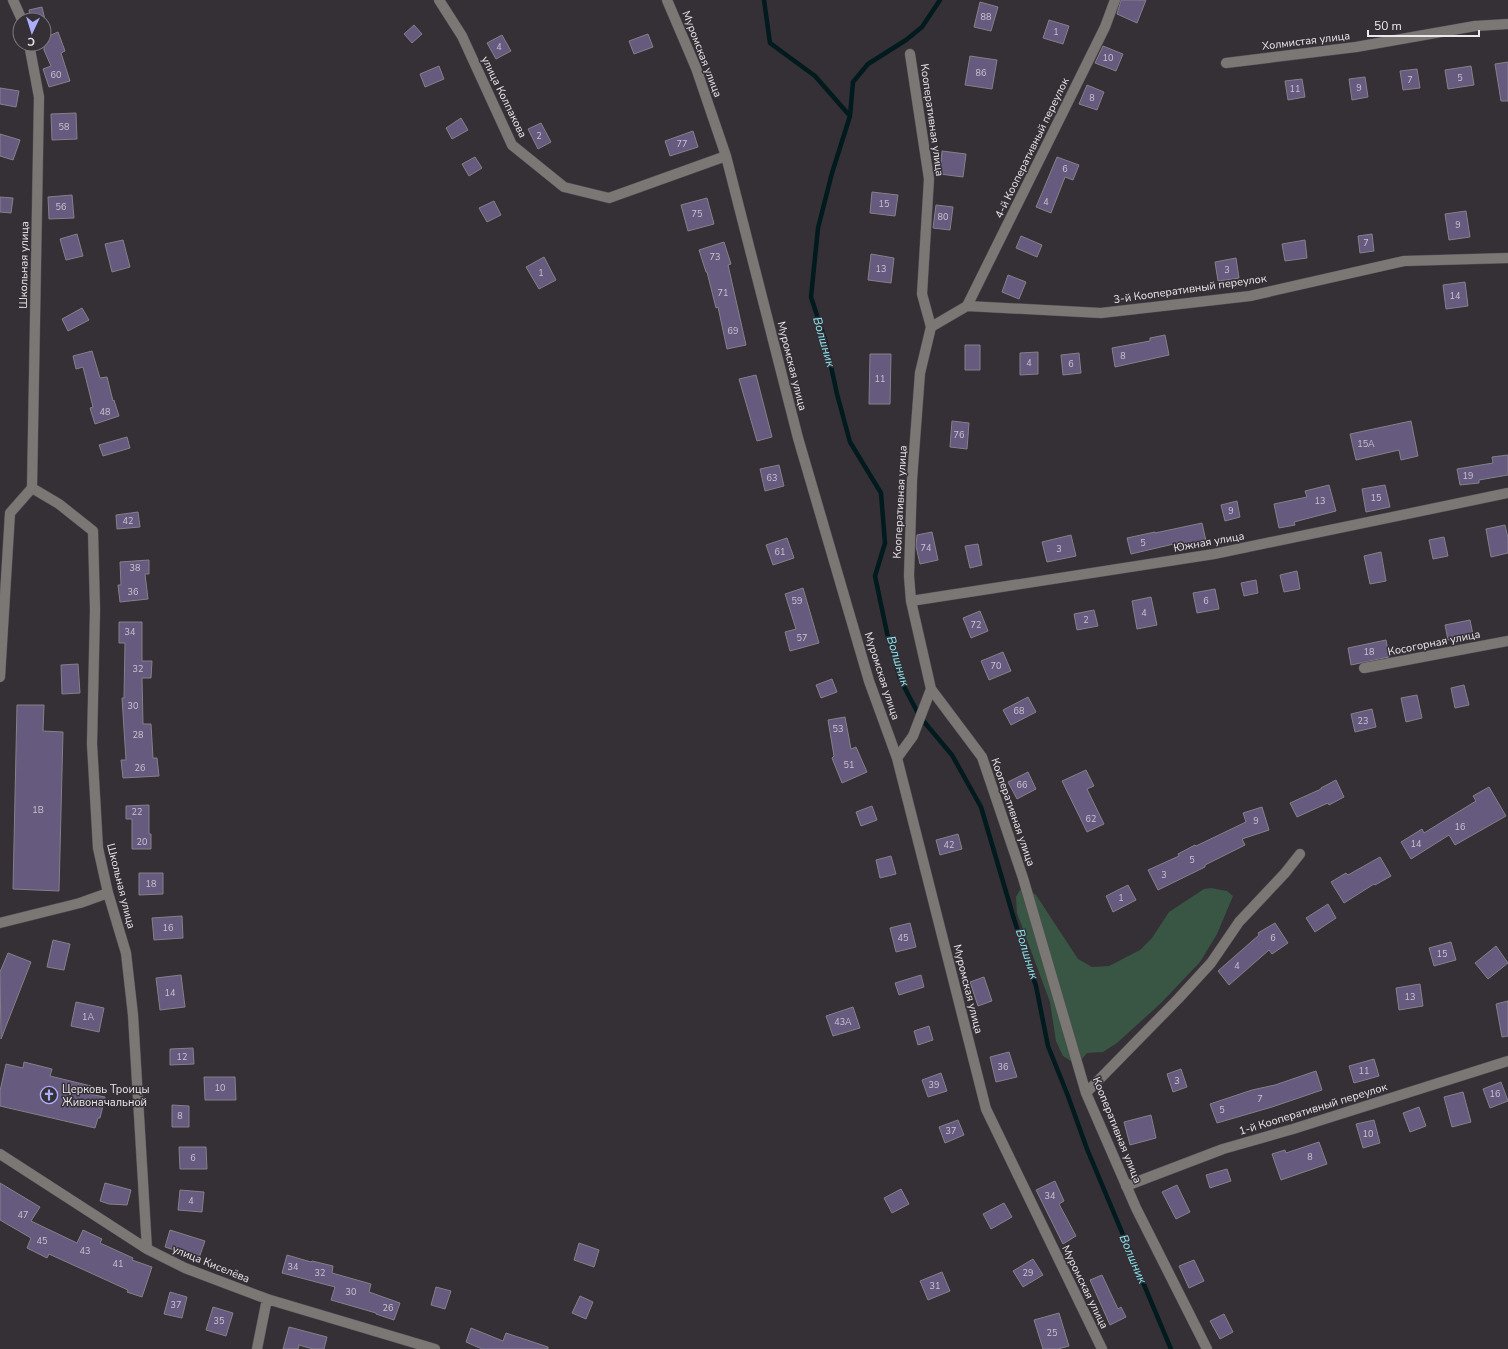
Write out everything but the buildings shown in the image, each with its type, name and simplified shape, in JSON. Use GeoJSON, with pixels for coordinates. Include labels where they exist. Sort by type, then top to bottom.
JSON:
{"type":"FeatureCollection","features":[{"type":"Feature","properties":{"kind":"street"},"geometry":{"type":"LineString","coordinates":[[13,0],[18,12]]}},
{"type":"Feature","properties":{"kind":"street","name":"улица Колпакова"},"geometry":{"type":"LineString","coordinates":[[439,0],[462,36],[512,145],[564,187],[608,198],[726,156]]}},
{"type":"Feature","properties":{"kind":"street","name":"Муромская улица"},"geometry":{"type":"LineString","coordinates":[[667,0],[696,68],[726,156],[798,438],[869,681],[897,758],[986,1108],[1102,1349]]}},
{"type":"Feature","properties":{"kind":"street","name":"4-й Кооперативный переулок"},"geometry":{"type":"LineString","coordinates":[[967,306],[1105,27],[1115,0]]}},
{"type":"Feature","properties":{"kind":"street","name":"Холмистая улица"},"geometry":{"type":"LineString","coordinates":[[1226,63],[1356,47],[1475,26],[1508,24]]}},
{"type":"Feature","properties":{"kind":"street","name":"Школьная улица"},"geometry":{"type":"LineString","coordinates":[[31,52],[39,97],[32,488],[59,504],[93,531],[95,610],[92,744],[98,848],[108,893],[126,953],[133,1015],[147,1248]]}},
{"type":"Feature","properties":{"kind":"street","name":"Кооперативная улица"},"geometry":{"type":"LineString","coordinates":[[910,54],[929,180],[922,294],[931,327],[920,373],[912,496],[909,576],[912,601],[931,689],[982,757],[1023,878],[1086,1093],[1136,1208],[1207,1349]]}},
{"type":"Feature","properties":{"kind":"street","name":"3-й Кооперативный переулок"},"geometry":{"type":"LineString","coordinates":[[967,306],[1101,313],[1250,296],[1404,260],[1508,258]]}},
{"type":"Feature","properties":{"kind":"street"},"geometry":{"type":"LineString","coordinates":[[931,327],[967,306]]}},
{"type":"Feature","properties":{"kind":"street"},"geometry":{"type":"LineString","coordinates":[[0,677],[10,513],[32,488]]}},
{"type":"Feature","properties":{"kind":"street","name":"Южная улица"},"geometry":{"type":"LineString","coordinates":[[912,601],[1214,554],[1508,493]]}},
{"type":"Feature","properties":{"kind":"street","name":"Косогорная улица"},"geometry":{"type":"LineString","coordinates":[[1364,668],[1508,642]]}},
{"type":"Feature","properties":{"kind":"street"},"geometry":{"type":"LineString","coordinates":[[897,758],[913,736],[931,689]]}},
{"type":"Feature","properties":{"kind":"street"},"geometry":{"type":"LineString","coordinates":[[1086,1093],[1211,963],[1239,922],[1285,873],[1300,854]]}},
{"type":"Feature","properties":{"kind":"street"},"geometry":{"type":"LineString","coordinates":[[0,923],[80,903],[108,893]]}},
{"type":"Feature","properties":{"kind":"street","name":"1-й Кооперативный переулок"},"geometry":{"type":"LineString","coordinates":[[1126,1186],[1223,1149],[1293,1129],[1508,1061]]}},
{"type":"Feature","properties":{"kind":"street","name":"улица Киселёва"},"geometry":{"type":"LineString","coordinates":[[0,1154],[147,1248],[185,1268],[267,1299],[435,1349]]}},
{"type":"Feature","properties":{"kind":"street"},"geometry":{"type":"LineString","coordinates":[[257,1349],[267,1299]]}},
{"type":"Feature","properties":{"kind":"green space"},"geometry":{"type":"Polygon","coordinates":[[[1211,888],[1227,891],[1233,896],[1217,934],[1200,962],[1161,1003],[1117,1043],[1103,1052],[1087,1053],[1077,1065],[1063,1056],[1056,1041],[1050,1002],[1017,913],[1016,897],[1020,890],[1029,890],[1036,895],[1078,959],[1092,967],[1109,966],[1140,950],[1152,938],[1169,912],[1204,889],[1211,888]]]}},
{"type":"Feature","properties":{"kind":"waterway","name":"Волшник"},"geometry":{"type":"LineString","coordinates":[[764,0],[770,43],[815,76],[850,116],[832,173],[818,228],[811,297],[826,343],[837,394],[850,442],[881,493],[885,543],[875,576],[887,633],[900,679],[920,717],[952,755],[981,807],[1014,919],[1036,986],[1048,1046],[1087,1149],[1171,1349]]}},
{"type":"Feature","properties":{"kind":"waterway"},"geometry":{"type":"LineString","coordinates":[[850,116],[853,82],[868,64],[906,40],[922,27],[940,0]]}},
{"type":"Feature","properties":{"kind":"place","name":"Церковь Троицы Живоначальной"},"geometry":{"type":"Point","coordinates":[49,1095]}}]}
